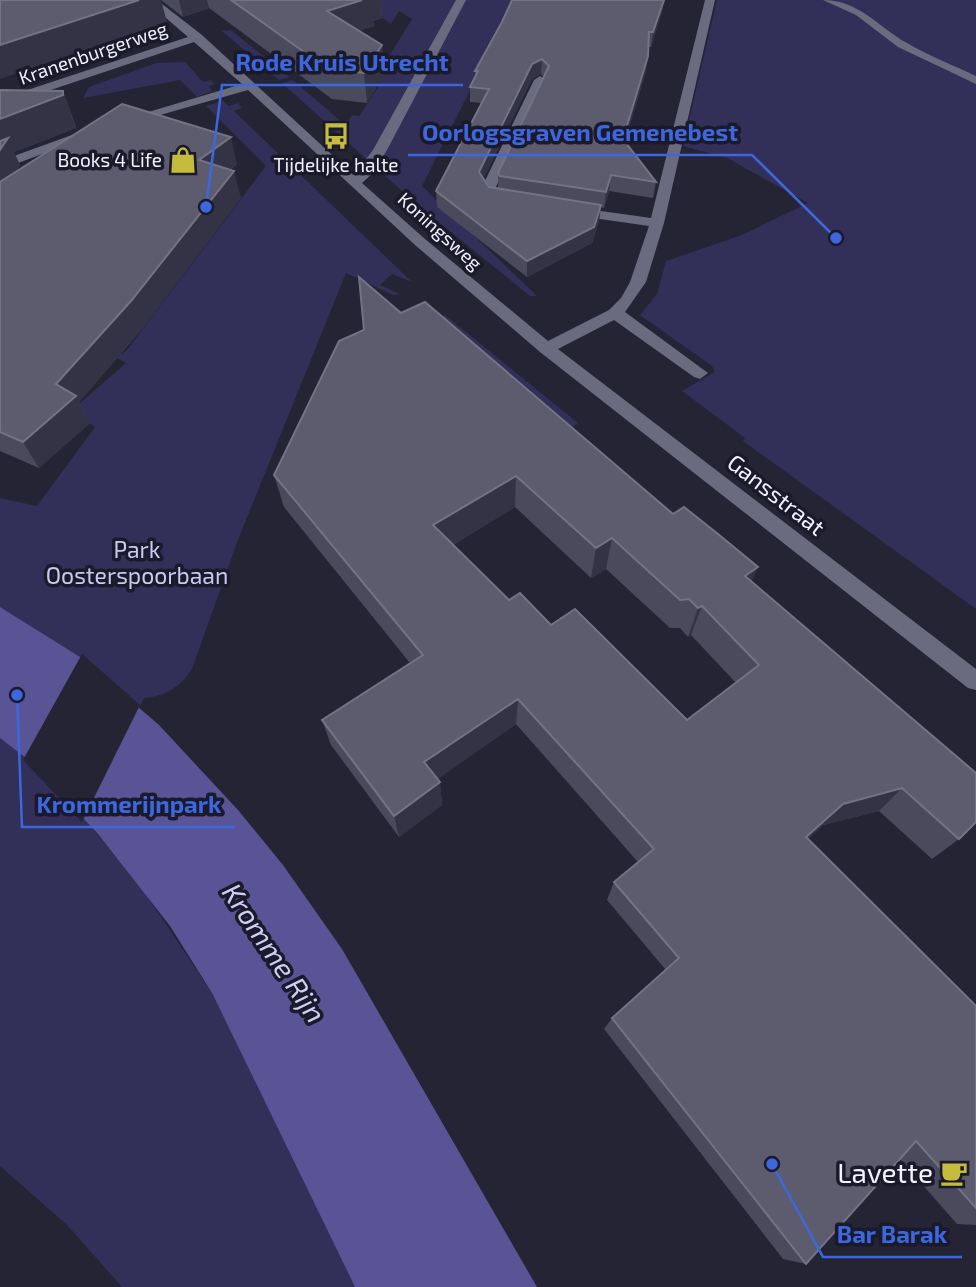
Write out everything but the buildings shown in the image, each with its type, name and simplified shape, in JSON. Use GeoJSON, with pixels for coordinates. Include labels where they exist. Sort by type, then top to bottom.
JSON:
{"type":"FeatureCollection","features":[{"type":"Feature","properties":{"kind":"street","name":"Koningsweg"},"geometry":{"type":"LineString","coordinates":[[150,0],[198,37],[248,86],[456,274],[546,348]]}},
{"type":"Feature","properties":{"kind":"street"},"geometry":{"type":"LineString","coordinates":[[355,182],[368,170],[380,150],[461,0]]}},
{"type":"Feature","properties":{"kind":"street"},"geometry":{"type":"LineString","coordinates":[[546,348],[615,313],[627,301],[638,282],[657,223],[710,0]]}},
{"type":"Feature","properties":{"kind":"street"},"geometry":{"type":"LineString","coordinates":[[828,0],[860,13],[902,45],[976,80]]}},
{"type":"Feature","properties":{"kind":"street","name":"Kranenburgerweg"},"geometry":{"type":"LineString","coordinates":[[0,103],[198,37]]}},
{"type":"Feature","properties":{"kind":"street"},"geometry":{"type":"LineString","coordinates":[[520,204],[494,197],[488,189],[540,80]]}},
{"type":"Feature","properties":{"kind":"street"},"geometry":{"type":"LineString","coordinates":[[0,166],[103,130],[248,86]]}},
{"type":"Feature","properties":{"kind":"street"},"geometry":{"type":"LineString","coordinates":[[559,209],[657,223]]}},
{"type":"Feature","properties":{"kind":"street"},"geometry":{"type":"LineString","coordinates":[[615,313],[700,373]]}},
{"type":"Feature","properties":{"kind":"street","name":"Gansstraat"},"geometry":{"type":"LineString","coordinates":[[546,348],[976,681]]}},
{"type":"Feature","properties":{"kind":"green space"},"geometry":{"type":"Polygon","coordinates":[[[357,0],[515,0],[422,186],[537,296],[530,296],[414,202],[282,83],[293,80],[345,125],[352,115],[359,116],[380,84],[373,82],[412,19],[399,11],[391,24],[357,0]]]}},
{"type":"Feature","properties":{"kind":"green space"},"geometry":{"type":"Polygon","coordinates":[[[717,0],[976,0],[976,609],[743,441],[745,438],[682,391],[715,372],[712,366],[640,315],[657,294],[666,261],[742,235],[808,203],[727,158],[683,146],[717,0]]]}},
{"type":"Feature","properties":{"kind":"green space"},"geometry":{"type":"Polygon","coordinates":[[[231,30],[290,77],[279,80],[222,31],[231,30]]]}},
{"type":"Feature","properties":{"kind":"green space"},"geometry":{"type":"Polygon","coordinates":[[[185,62],[203,82],[211,80],[215,84],[209,86],[212,91],[197,97],[180,80],[83,98],[89,87],[156,63],[185,62]]]}},
{"type":"Feature","properties":{"kind":"green space","name":"Park Oosterspoorbaan"},"geometry":{"type":"Polygon","coordinates":[[[223,101],[229,106],[238,103],[242,108],[234,111],[412,282],[392,274],[380,285],[400,294],[393,295],[346,273],[238,540],[192,669],[183,681],[172,689],[144,698],[84,819],[135,878],[212,993],[355,1287],[122,1287],[67,1225],[0,1166],[0,498],[37,506],[95,427],[71,411],[126,363],[115,357],[126,351],[266,166],[206,106],[223,101]]]}},
{"type":"Feature","properties":{"kind":"green space"},"geometry":{"type":"Polygon","coordinates":[[[445,315],[578,423],[567,431],[425,319],[445,315]]]}},
{"type":"Feature","properties":{"kind":"water","name":"Kromme Rijn"},"geometry":{"type":"Polygon","coordinates":[[[0,607],[80,657],[159,725],[238,810],[283,865],[342,949],[537,1287],[355,1287],[212,993],[170,926],[98,834],[26,758],[0,738],[0,607]]]}},
{"type":"Feature","properties":{"kind":"pier"},"geometry":{"type":"Polygon","coordinates":[[[82,654],[140,705],[82,822],[23,760],[82,654]]]}},
{"type":"Feature","properties":{"kind":"place","name":"Tijdelijke halte"},"geometry":{"type":"Point","coordinates":[336,136]}},
{"type":"Feature","properties":{"kind":"place","name":"Books 4 Life"},"geometry":{"type":"Point","coordinates":[183,160]}},
{"type":"Feature","properties":{"kind":"place","name":"Rode Kruis Utrecht"},"geometry":{"type":"Point","coordinates":[206,207]}},
{"type":"Feature","properties":{"kind":"place","name":"Oorlogsgraven Gemenebest"},"geometry":{"type":"Point","coordinates":[836,238]}},
{"type":"Feature","properties":{"kind":"place","name":"Krommerijnpark"},"geometry":{"type":"Point","coordinates":[17,695]}},
{"type":"Feature","properties":{"kind":"place","name":"Bar Barak"},"geometry":{"type":"Point","coordinates":[772,1164]}},
{"type":"Feature","properties":{"kind":"place","name":"Lavette"},"geometry":{"type":"Point","coordinates":[954,1173]}}]}
